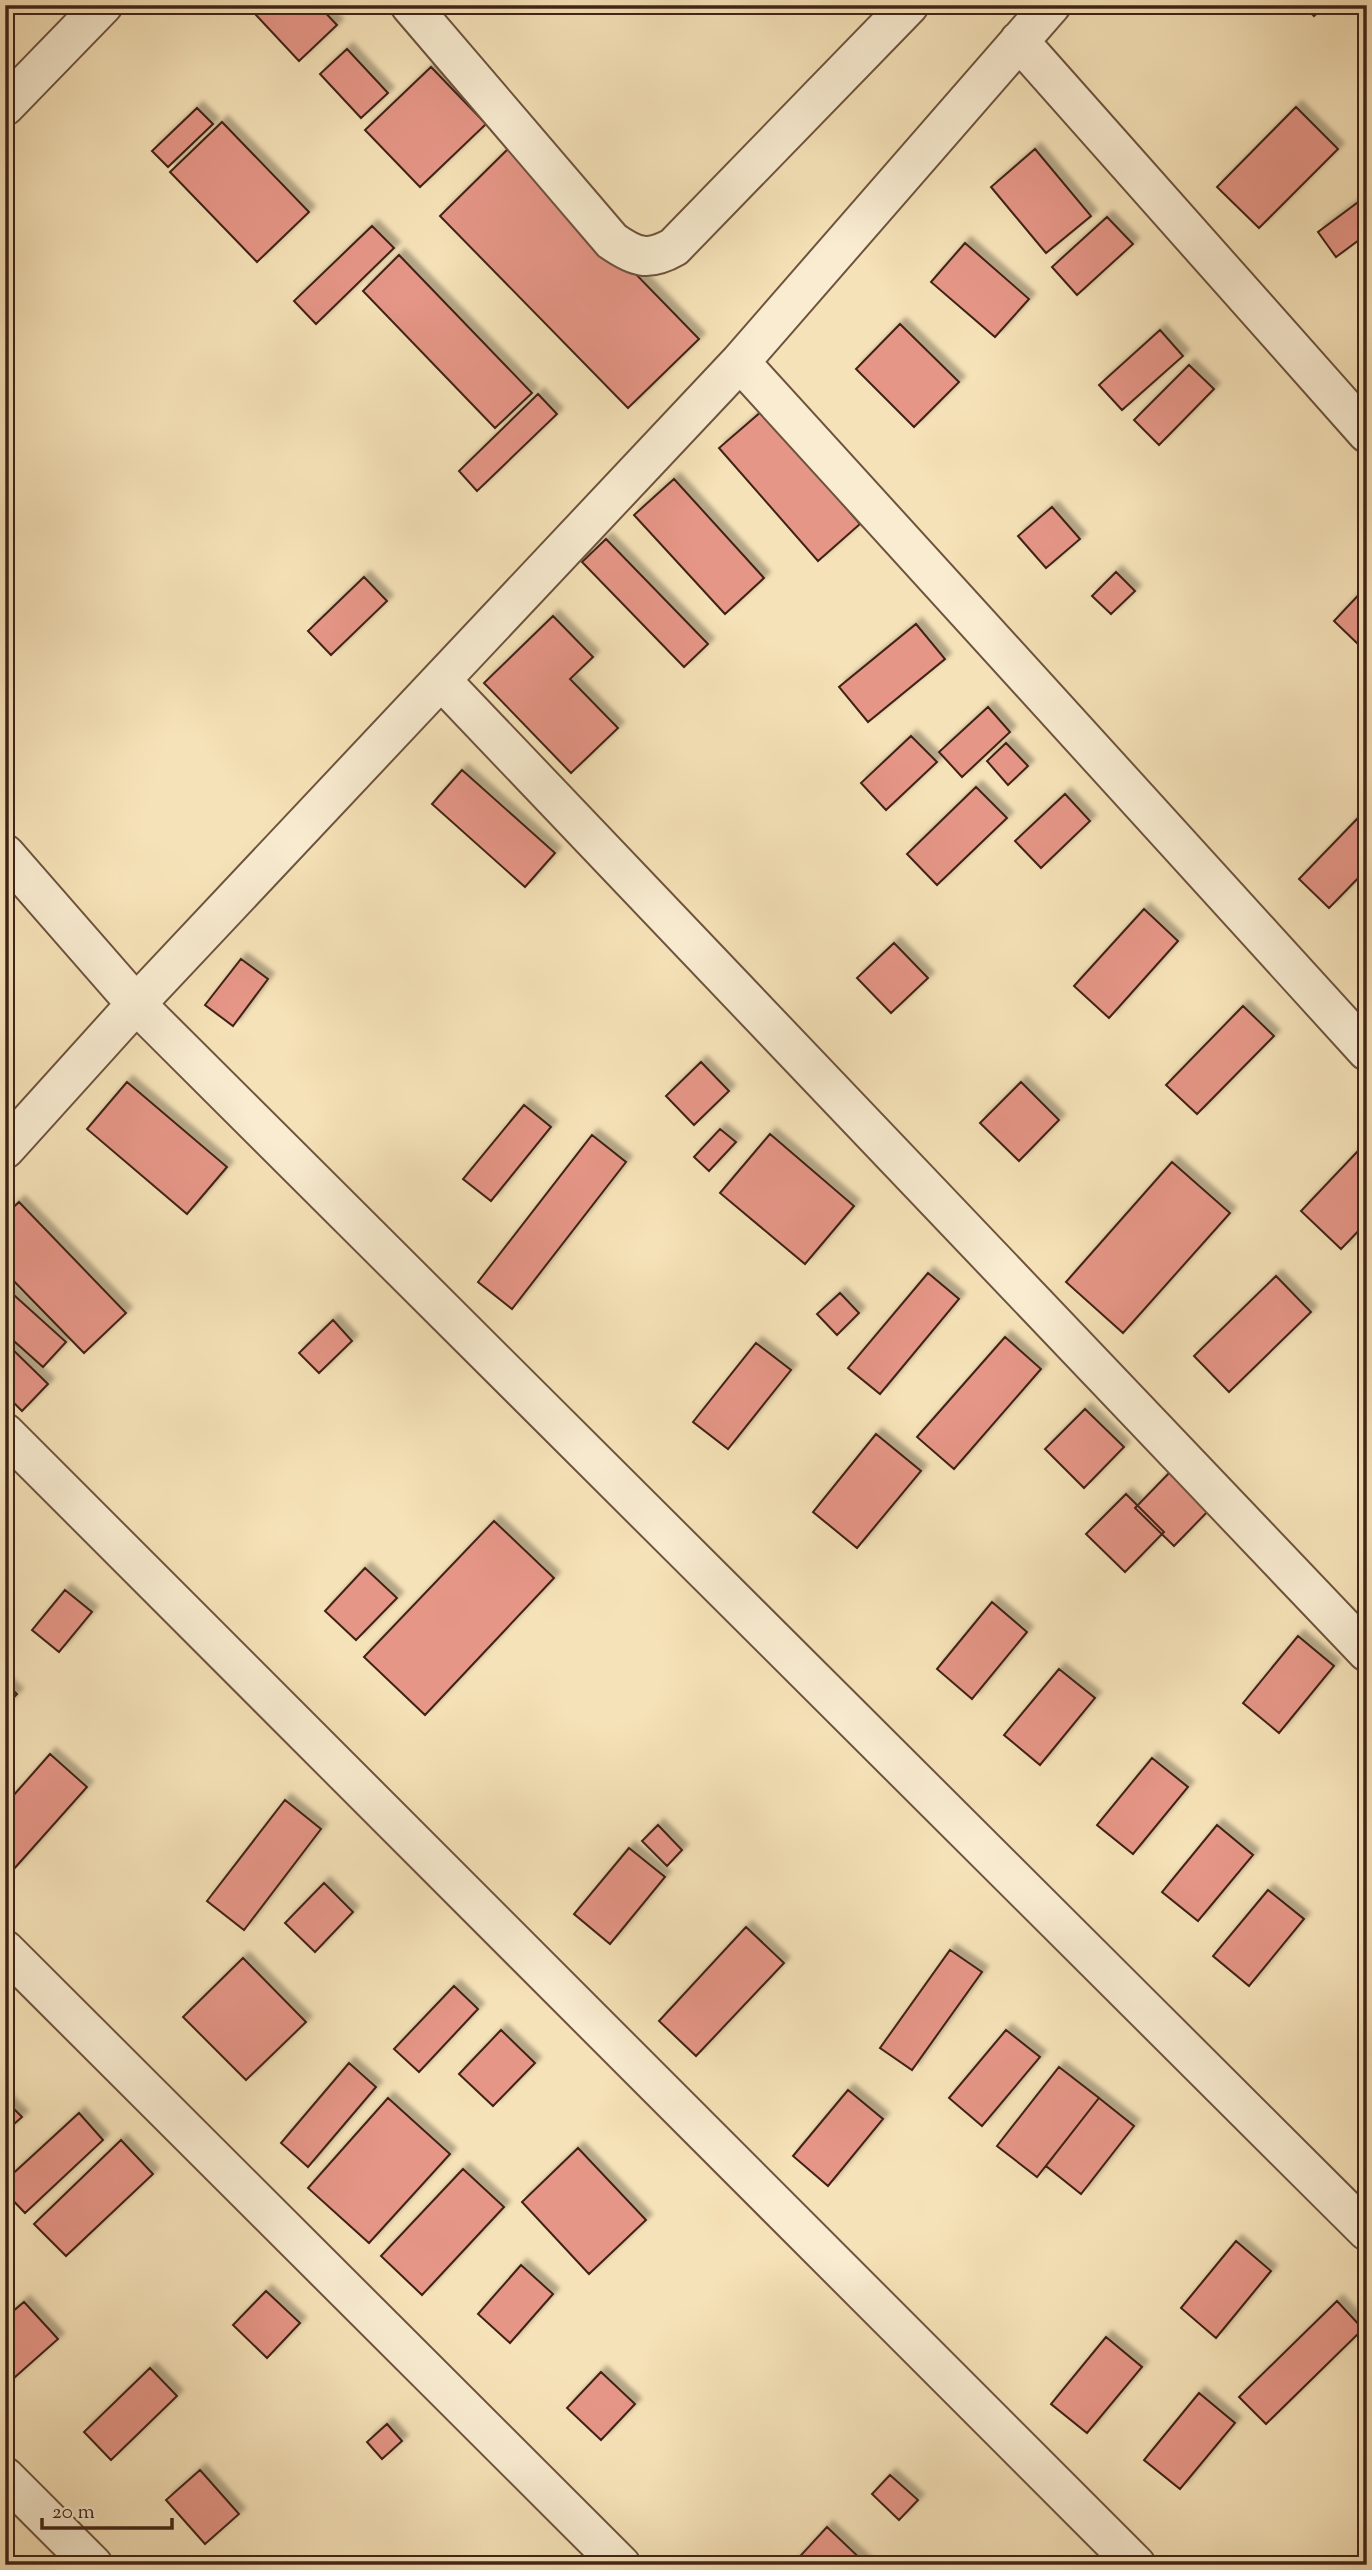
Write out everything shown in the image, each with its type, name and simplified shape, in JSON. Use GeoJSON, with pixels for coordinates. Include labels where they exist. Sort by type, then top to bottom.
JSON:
{"type":"FeatureCollection","features":[{"type":"Feature","properties":{"kind":"street"},"geometry":{"type":"LineString","coordinates":[[5,106],[103,5]]}},
{"type":"Feature","properties":{"kind":"street"},"geometry":{"type":"LineString","coordinates":[[410,5],[612,241],[630,253],[645,257],[660,255],[674,247],[909,5]]}},
{"type":"Feature","properties":{"kind":"street"},"geometry":{"type":"LineString","coordinates":[[5,1149],[136,1003],[740,362],[1051,5]]}},
{"type":"Feature","properties":{"kind":"street"},"geometry":{"type":"LineString","coordinates":[[1019,41],[1367,433]]}},
{"type":"Feature","properties":{"kind":"street"},"geometry":{"type":"LineString","coordinates":[[740,362],[1367,1051]]}},
{"type":"Feature","properties":{"kind":"street"},"geometry":{"type":"LineString","coordinates":[[440,680],[1367,1651]]}},
{"type":"Feature","properties":{"kind":"street"},"geometry":{"type":"LineString","coordinates":[[5,854],[136,1003],[1367,2231]]}},
{"type":"Feature","properties":{"kind":"street"},"geometry":{"type":"LineString","coordinates":[[5,1433],[1136,2565]]}},
{"type":"Feature","properties":{"kind":"street"},"geometry":{"type":"LineString","coordinates":[[5,1950],[621,2565]]}},
{"type":"Feature","properties":{"kind":"street"},"geometry":{"type":"LineString","coordinates":[[5,2477],[93,2565]]}},
{"type":"Feature","properties":{"kind":"building"},"geometry":{"type":"Polygon","coordinates":[[[266,5],[318,5],[337,25],[299,61],[256,15],[266,5]]]}},
{"type":"Feature","properties":{"kind":"building"},"geometry":{"type":"Polygon","coordinates":[[[1303,5],[1326,5],[1314,16],[1303,5]]]}},
{"type":"Feature","properties":{"kind":"building"},"geometry":{"type":"Polygon","coordinates":[[[347,49],[388,93],[361,118],[320,74],[347,49]]]}},
{"type":"Feature","properties":{"kind":"building"},"geometry":{"type":"Polygon","coordinates":[[[431,67],[486,124],[420,187],[365,130],[431,67]]]}},
{"type":"Feature","properties":{"kind":"building"},"geometry":{"type":"Polygon","coordinates":[[[1296,107],[1338,149],[1259,228],[1217,187],[1296,107]]]}},
{"type":"Feature","properties":{"kind":"building"},"geometry":{"type":"Polygon","coordinates":[[[197,108],[213,124],[168,167],[152,151],[197,108]]]}},
{"type":"Feature","properties":{"kind":"building"},"geometry":{"type":"Polygon","coordinates":[[[222,122],[309,212],[257,262],[170,172],[222,122]]]}},
{"type":"Feature","properties":{"kind":"building"},"geometry":{"type":"Polygon","coordinates":[[[511,146],[699,339],[628,408],[440,216],[511,146]]]}},
{"type":"Feature","properties":{"kind":"building"},"geometry":{"type":"Polygon","coordinates":[[[1035,149],[1091,216],[1046,253],[991,187],[1035,149]]]}},
{"type":"Feature","properties":{"kind":"building"},"geometry":{"type":"Polygon","coordinates":[[[1365,197],[1367,234],[1336,257],[1318,232],[1365,197]]]}},
{"type":"Feature","properties":{"kind":"building"},"geometry":{"type":"Polygon","coordinates":[[[1107,217],[1133,244],[1077,295],[1052,267],[1107,217]]]}},
{"type":"Feature","properties":{"kind":"building"},"geometry":{"type":"Polygon","coordinates":[[[372,226],[394,248],[316,324],[294,301],[372,226]]]}},
{"type":"Feature","properties":{"kind":"building"},"geometry":{"type":"Polygon","coordinates":[[[965,243],[1029,299],[995,337],[931,282],[965,243]]]}},
{"type":"Feature","properties":{"kind":"building"},"geometry":{"type":"Polygon","coordinates":[[[399,255],[532,393],[495,428],[363,291],[399,255]]]}},
{"type":"Feature","properties":{"kind":"building"},"geometry":{"type":"Polygon","coordinates":[[[900,324],[959,382],[914,427],[856,369],[900,324]]]}},
{"type":"Feature","properties":{"kind":"building"},"geometry":{"type":"Polygon","coordinates":[[[1160,330],[1183,356],[1122,410],[1099,385],[1160,330]]]}},
{"type":"Feature","properties":{"kind":"building"},"geometry":{"type":"Polygon","coordinates":[[[1189,365],[1214,389],[1159,445],[1134,420],[1189,365]]]}},
{"type":"Feature","properties":{"kind":"building"},"geometry":{"type":"Polygon","coordinates":[[[538,394],[557,414],[477,491],[459,471],[538,394]]]}},
{"type":"Feature","properties":{"kind":"building"},"geometry":{"type":"Polygon","coordinates":[[[762,411],[860,524],[818,561],[719,448],[762,411]]]}},
{"type":"Feature","properties":{"kind":"building"},"geometry":{"type":"Polygon","coordinates":[[[674,479],[764,578],[725,614],[634,515],[674,479]]]}},
{"type":"Feature","properties":{"kind":"building"},"geometry":{"type":"Polygon","coordinates":[[[1052,507],[1080,539],[1046,568],[1018,536],[1052,507]]]}},
{"type":"Feature","properties":{"kind":"building"},"geometry":{"type":"Polygon","coordinates":[[[606,539],[708,644],[684,667],[582,562],[606,539]]]}},
{"type":"Feature","properties":{"kind":"building"},"geometry":{"type":"Polygon","coordinates":[[[1116,572],[1135,591],[1111,614],[1092,596],[1116,572]]]}},
{"type":"Feature","properties":{"kind":"building"},"geometry":{"type":"Polygon","coordinates":[[[364,577],[387,601],[331,655],[308,631],[364,577]]]}},
{"type":"Feature","properties":{"kind":"building"},"geometry":{"type":"Polygon","coordinates":[[[1367,586],[1367,637],[1359,645],[1334,621],[1367,586]]]}},
{"type":"Feature","properties":{"kind":"building"},"geometry":{"type":"Polygon","coordinates":[[[553,616],[593,657],[570,679],[618,728],[571,773],[484,683],[553,616]]]}},
{"type":"Feature","properties":{"kind":"building"},"geometry":{"type":"Polygon","coordinates":[[[916,624],[945,659],[868,722],[839,687],[916,624]]]}},
{"type":"Feature","properties":{"kind":"building"},"geometry":{"type":"Polygon","coordinates":[[[988,707],[1010,732],[962,777],[939,752],[988,707]]]}},
{"type":"Feature","properties":{"kind":"building"},"geometry":{"type":"Polygon","coordinates":[[[911,736],[937,762],[886,810],[861,783],[911,736]]]}},
{"type":"Feature","properties":{"kind":"building"},"geometry":{"type":"Polygon","coordinates":[[[1006,743],[1028,766],[1008,785],[987,761],[1006,743]]]}},
{"type":"Feature","properties":{"kind":"building"},"geometry":{"type":"Polygon","coordinates":[[[462,770],[555,853],[525,887],[432,804],[462,770]]]}},
{"type":"Feature","properties":{"kind":"building"},"geometry":{"type":"Polygon","coordinates":[[[976,787],[1007,818],[937,885],[907,854],[976,787]]]}},
{"type":"Feature","properties":{"kind":"building"},"geometry":{"type":"Polygon","coordinates":[[[1065,794],[1090,821],[1041,868],[1015,841],[1065,794]]]}},
{"type":"Feature","properties":{"kind":"building"},"geometry":{"type":"Polygon","coordinates":[[[1357,819],[1367,828],[1367,869],[1329,908],[1299,879],[1357,819]]]}},
{"type":"Feature","properties":{"kind":"building"},"geometry":{"type":"Polygon","coordinates":[[[1144,909],[1178,941],[1109,1018],[1074,986],[1144,909]]]}},
{"type":"Feature","properties":{"kind":"building"},"geometry":{"type":"Polygon","coordinates":[[[894,943],[928,978],[891,1013],[857,978],[894,943]]]}},
{"type":"Feature","properties":{"kind":"building"},"geometry":{"type":"Polygon","coordinates":[[[241,959],[268,979],[233,1026],[205,1005],[241,959]]]}},
{"type":"Feature","properties":{"kind":"building"},"geometry":{"type":"Polygon","coordinates":[[[1243,1006],[1274,1036],[1197,1114],[1166,1085],[1243,1006]]]}},
{"type":"Feature","properties":{"kind":"building"},"geometry":{"type":"Polygon","coordinates":[[[701,1062],[729,1091],[694,1125],[666,1096],[701,1062]]]}},
{"type":"Feature","properties":{"kind":"building"},"geometry":{"type":"Polygon","coordinates":[[[127,1082],[227,1167],[187,1214],[87,1129],[127,1082]]]}},
{"type":"Feature","properties":{"kind":"building"},"geometry":{"type":"Polygon","coordinates":[[[1021,1082],[1059,1120],[1019,1161],[980,1123],[1021,1082]]]}},
{"type":"Feature","properties":{"kind":"building"},"geometry":{"type":"Polygon","coordinates":[[[524,1105],[551,1127],[491,1201],[463,1179],[524,1105]]]}},
{"type":"Feature","properties":{"kind":"building"},"geometry":{"type":"Polygon","coordinates":[[[720,1129],[736,1142],[709,1171],[694,1157],[720,1129]]]}},
{"type":"Feature","properties":{"kind":"building"},"geometry":{"type":"Polygon","coordinates":[[[770,1134],[854,1206],[805,1264],[720,1193],[770,1134]]]}},
{"type":"Feature","properties":{"kind":"building"},"geometry":{"type":"Polygon","coordinates":[[[592,1135],[626,1162],[512,1309],[478,1282],[592,1135]]]}},
{"type":"Feature","properties":{"kind":"building"},"geometry":{"type":"Polygon","coordinates":[[[1357,1152],[1367,1162],[1367,1222],[1341,1249],[1301,1211],[1357,1152]]]}},
{"type":"Feature","properties":{"kind":"building"},"geometry":{"type":"Polygon","coordinates":[[[1172,1162],[1230,1213],[1123,1333],[1066,1282],[1172,1162]]]}},
{"type":"Feature","properties":{"kind":"building"},"geometry":{"type":"Polygon","coordinates":[[[19,1202],[126,1313],[84,1353],[5,1272],[5,1215],[19,1202]]]}},
{"type":"Feature","properties":{"kind":"building"},"geometry":{"type":"Polygon","coordinates":[[[928,1273],[959,1299],[880,1394],[848,1368],[928,1273]]]}},
{"type":"Feature","properties":{"kind":"building"},"geometry":{"type":"Polygon","coordinates":[[[1276,1276],[1311,1312],[1229,1392],[1194,1356],[1276,1276]]]}},
{"type":"Feature","properties":{"kind":"building"},"geometry":{"type":"Polygon","coordinates":[[[5,1287],[66,1342],[43,1367],[5,1333],[5,1287]]]}},
{"type":"Feature","properties":{"kind":"building"},"geometry":{"type":"Polygon","coordinates":[[[840,1293],[859,1313],[837,1335],[817,1314],[840,1293]]]}},
{"type":"Feature","properties":{"kind":"building"},"geometry":{"type":"Polygon","coordinates":[[[333,1320],[352,1341],[319,1373],[299,1353],[333,1320]]]}},
{"type":"Feature","properties":{"kind":"building"},"geometry":{"type":"Polygon","coordinates":[[[1005,1337],[1041,1369],[954,1469],[917,1437],[1005,1337]]]}},
{"type":"Feature","properties":{"kind":"building"},"geometry":{"type":"Polygon","coordinates":[[[5,1342],[48,1384],[22,1411],[5,1394],[5,1342]]]}},
{"type":"Feature","properties":{"kind":"building"},"geometry":{"type":"Polygon","coordinates":[[[756,1343],[791,1370],[728,1449],[693,1422],[756,1343]]]}},
{"type":"Feature","properties":{"kind":"building"},"geometry":{"type":"Polygon","coordinates":[[[1085,1409],[1124,1447],[1084,1488],[1045,1449],[1085,1409]]]}},
{"type":"Feature","properties":{"kind":"building"},"geometry":{"type":"Polygon","coordinates":[[[876,1434],[921,1471],[857,1548],[813,1512],[876,1434]]]}},
{"type":"Feature","properties":{"kind":"building"},"geometry":{"type":"Polygon","coordinates":[[[1175,1467],[1214,1505],[1174,1546],[1135,1508],[1175,1467]]]}},
{"type":"Feature","properties":{"kind":"building"},"geometry":{"type":"Polygon","coordinates":[[[1126,1494],[1164,1532],[1125,1572],[1086,1534],[1126,1494]]]}},
{"type":"Feature","properties":{"kind":"building"},"geometry":{"type":"Polygon","coordinates":[[[494,1521],[554,1578],[425,1715],[364,1657],[494,1521]]]}},
{"type":"Feature","properties":{"kind":"building"},"geometry":{"type":"Polygon","coordinates":[[[365,1568],[397,1598],[356,1640],[325,1611],[365,1568]]]}},
{"type":"Feature","properties":{"kind":"building"},"geometry":{"type":"Polygon","coordinates":[[[65,1590],[92,1612],[59,1652],[32,1630],[65,1590]]]}},
{"type":"Feature","properties":{"kind":"building"},"geometry":{"type":"Polygon","coordinates":[[[992,1602],[1027,1632],[972,1699],[937,1669],[992,1602]]]}},
{"type":"Feature","properties":{"kind":"building"},"geometry":{"type":"Polygon","coordinates":[[[1298,1636],[1334,1666],[1279,1733],[1243,1703],[1298,1636]]]}},
{"type":"Feature","properties":{"kind":"building"},"geometry":{"type":"Polygon","coordinates":[[[1059,1669],[1095,1698],[1040,1765],[1004,1735],[1059,1669]]]}},
{"type":"Feature","properties":{"kind":"building"},"geometry":{"type":"Polygon","coordinates":[[[5,1683],[17,1694],[5,1707],[5,1683]]]}},
{"type":"Feature","properties":{"kind":"building"},"geometry":{"type":"Polygon","coordinates":[[[50,1754],[87,1787],[13,1870],[5,1863],[5,1805],[50,1754]]]}},
{"type":"Feature","properties":{"kind":"building"},"geometry":{"type":"Polygon","coordinates":[[[1152,1758],[1188,1787],[1133,1854],[1097,1825],[1152,1758]]]}},
{"type":"Feature","properties":{"kind":"building"},"geometry":{"type":"Polygon","coordinates":[[[285,1800],[321,1829],[244,1930],[207,1901],[285,1800]]]}},
{"type":"Feature","properties":{"kind":"building"},"geometry":{"type":"Polygon","coordinates":[[[658,1825],[682,1850],[667,1866],[642,1841],[658,1825]]]}},
{"type":"Feature","properties":{"kind":"building"},"geometry":{"type":"Polygon","coordinates":[[[1217,1825],[1253,1855],[1198,1921],[1162,1892],[1217,1825]]]}},
{"type":"Feature","properties":{"kind":"building"},"geometry":{"type":"Polygon","coordinates":[[[629,1848],[665,1877],[610,1944],[574,1914],[629,1848]]]}},
{"type":"Feature","properties":{"kind":"building"},"geometry":{"type":"Polygon","coordinates":[[[324,1883],[353,1912],[315,1952],[285,1923],[324,1883]]]}},
{"type":"Feature","properties":{"kind":"building"},"geometry":{"type":"Polygon","coordinates":[[[1268,1890],[1304,1919],[1249,1986],[1213,1956],[1268,1890]]]}},
{"type":"Feature","properties":{"kind":"building"},"geometry":{"type":"Polygon","coordinates":[[[746,1927],[784,1963],[696,2056],[659,2021],[746,1927]]]}},
{"type":"Feature","properties":{"kind":"building"},"geometry":{"type":"Polygon","coordinates":[[[950,1950],[982,1972],[912,2070],[880,2048],[950,1950]]]}},
{"type":"Feature","properties":{"kind":"building"},"geometry":{"type":"Polygon","coordinates":[[[243,1958],[306,2022],[246,2080],[183,2017],[243,1958]]]}},
{"type":"Feature","properties":{"kind":"building"},"geometry":{"type":"Polygon","coordinates":[[[454,1986],[478,2009],[419,2072],[394,2049],[454,1986]]]}},
{"type":"Feature","properties":{"kind":"building"},"geometry":{"type":"Polygon","coordinates":[[[501,2030],[535,2063],[493,2106],[459,2074],[501,2030]]]}},
{"type":"Feature","properties":{"kind":"building"},"geometry":{"type":"Polygon","coordinates":[[[1006,2030],[1040,2057],[982,2126],[949,2098],[1006,2030]]]}},
{"type":"Feature","properties":{"kind":"building"},"geometry":{"type":"Polygon","coordinates":[[[349,2063],[376,2087],[308,2167],[281,2143],[349,2063]]]}},
{"type":"Feature","properties":{"kind":"building"},"geometry":{"type":"Polygon","coordinates":[[[1059,2067],[1099,2098],[1037,2177],[997,2146],[1059,2067]]]}},
{"type":"Feature","properties":{"kind":"building"},"geometry":{"type":"Polygon","coordinates":[[[848,2090],[883,2119],[828,2186],[793,2156],[848,2090]]]}},
{"type":"Feature","properties":{"kind":"building"},"geometry":{"type":"Polygon","coordinates":[[[388,2098],[450,2154],[369,2243],[308,2188],[388,2098]]]}},
{"type":"Feature","properties":{"kind":"building"},"geometry":{"type":"Polygon","coordinates":[[[1099,2098],[1134,2126],[1081,2194],[1046,2166],[1099,2098]]]}},
{"type":"Feature","properties":{"kind":"building"},"geometry":{"type":"Polygon","coordinates":[[[5,2100],[22,2117],[5,2132],[5,2100]]]}},
{"type":"Feature","properties":{"kind":"building"},"geometry":{"type":"Polygon","coordinates":[[[79,2113],[103,2140],[25,2213],[5,2192],[5,2181],[79,2113]]]}},
{"type":"Feature","properties":{"kind":"building"},"geometry":{"type":"Polygon","coordinates":[[[121,2140],[153,2174],[66,2256],[34,2224],[121,2140]]]}},
{"type":"Feature","properties":{"kind":"building"},"geometry":{"type":"Polygon","coordinates":[[[578,2148],[646,2220],[589,2274],[522,2202],[578,2148]]]}},
{"type":"Feature","properties":{"kind":"building"},"geometry":{"type":"Polygon","coordinates":[[[463,2169],[504,2207],[422,2295],[381,2256],[463,2169]]]}},
{"type":"Feature","properties":{"kind":"building"},"geometry":{"type":"Polygon","coordinates":[[[1236,2241],[1271,2271],[1216,2338],[1181,2308],[1236,2241]]]}},
{"type":"Feature","properties":{"kind":"building"},"geometry":{"type":"Polygon","coordinates":[[[521,2265],[553,2294],[510,2343],[478,2314],[521,2265]]]}},
{"type":"Feature","properties":{"kind":"building"},"geometry":{"type":"Polygon","coordinates":[[[266,2291],[300,2323],[267,2358],[233,2325],[266,2291]]]}},
{"type":"Feature","properties":{"kind":"building"},"geometry":{"type":"Polygon","coordinates":[[[1337,2301],[1363,2329],[1266,2424],[1239,2397],[1337,2301]]]}},
{"type":"Feature","properties":{"kind":"building"},"geometry":{"type":"Polygon","coordinates":[[[24,2302],[58,2339],[6,2385],[5,2318],[24,2302]]]}},
{"type":"Feature","properties":{"kind":"building"},"geometry":{"type":"Polygon","coordinates":[[[1106,2337],[1142,2367],[1087,2433],[1051,2404],[1106,2337]]]}},
{"type":"Feature","properties":{"kind":"building"},"geometry":{"type":"Polygon","coordinates":[[[150,2368],[177,2396],[111,2460],[84,2432],[150,2368]]]}},
{"type":"Feature","properties":{"kind":"building"},"geometry":{"type":"Polygon","coordinates":[[[601,2372],[635,2404],[601,2440],[567,2408],[601,2372]]]}},
{"type":"Feature","properties":{"kind":"building"},"geometry":{"type":"Polygon","coordinates":[[[1199,2393],[1235,2423],[1180,2489],[1144,2460],[1199,2393]]]}},
{"type":"Feature","properties":{"kind":"building"},"geometry":{"type":"Polygon","coordinates":[[[387,2424],[402,2441],[382,2459],[367,2442],[387,2424]]]}},
{"type":"Feature","properties":{"kind":"building"},"geometry":{"type":"Polygon","coordinates":[[[200,2470],[239,2514],[205,2544],[166,2500],[200,2470]]]}},
{"type":"Feature","properties":{"kind":"building"},"geometry":{"type":"Polygon","coordinates":[[[890,2475],[918,2500],[899,2520],[872,2494],[890,2475]]]}},
{"type":"Feature","properties":{"kind":"building"},"geometry":{"type":"Polygon","coordinates":[[[827,2527],[867,2565],[792,2565],[827,2527]]]}}]}
